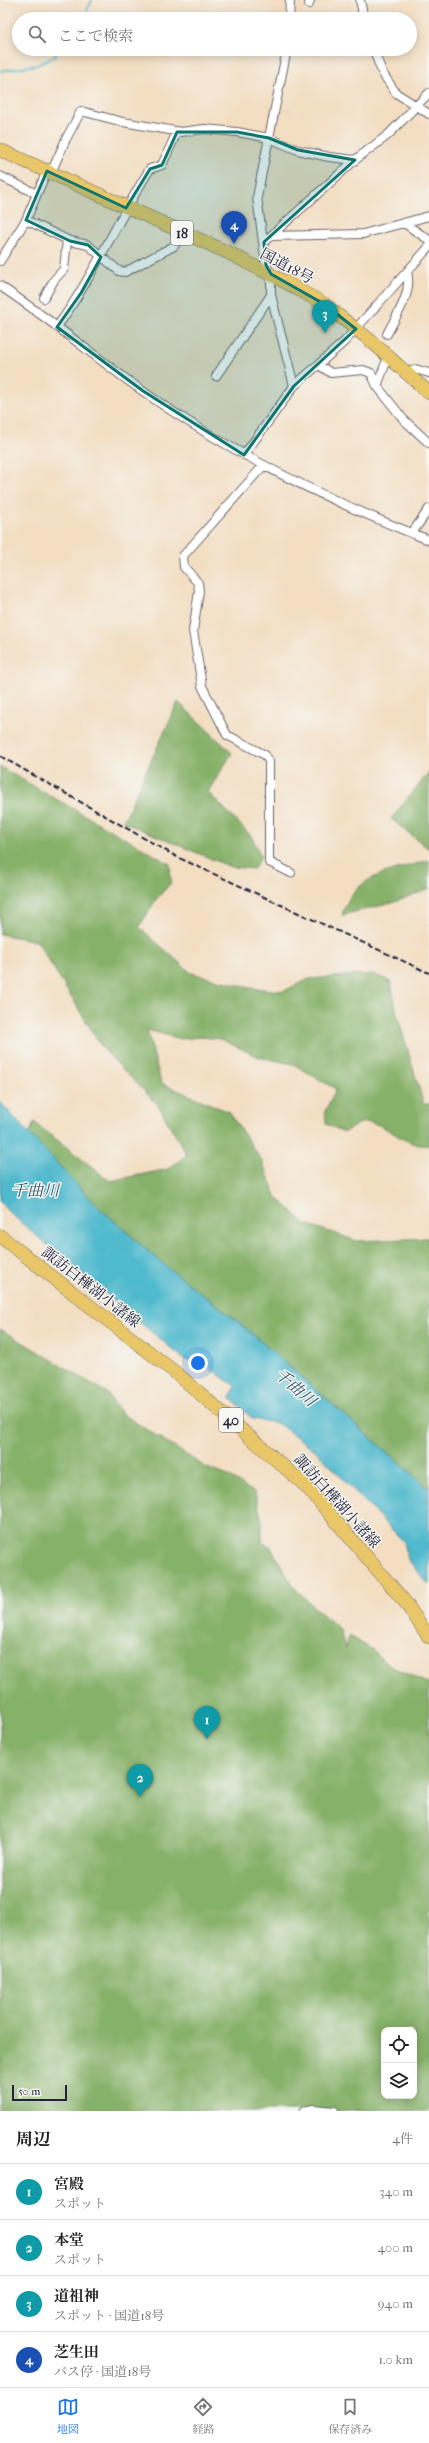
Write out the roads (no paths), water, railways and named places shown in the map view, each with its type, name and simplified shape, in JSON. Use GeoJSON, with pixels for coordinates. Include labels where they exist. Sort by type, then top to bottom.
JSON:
{"type":"FeatureCollection","features":[{"type":"Feature","properties":{"kind":"main road","name":"国道18号"},"geometry":{"type":"LineString","coordinates":[[0,150],[271,274],[324,304],[356,329],[429,393]]}},
{"type":"Feature","properties":{"kind":"main road","name":"諏訪白樺湖小諸線"},"geometry":{"type":"LineString","coordinates":[[0,1236],[181,1377],[306,1486],[405,1602],[429,1637]]}},
{"type":"Feature","properties":{"kind":"street"},"geometry":{"type":"LineString","coordinates":[[289,12],[290,0]]}},
{"type":"Feature","properties":{"kind":"street"},"geometry":{"type":"LineString","coordinates":[[360,0],[363,12]]}},
{"type":"Feature","properties":{"kind":"street"},"geometry":{"type":"LineString","coordinates":[[286,56],[256,197],[258,218],[264,242],[266,265],[271,274],[270,295],[294,386]]}},
{"type":"Feature","properties":{"kind":"street"},"geometry":{"type":"LineString","coordinates":[[376,56],[383,74],[396,93],[429,114]]}},
{"type":"Feature","properties":{"kind":"street"},"geometry":{"type":"LineString","coordinates":[[264,242],[356,160],[388,135],[429,93]]}},
{"type":"Feature","properties":{"kind":"street"},"geometry":{"type":"LineString","coordinates":[[0,261],[26,220],[37,194],[81,111],[123,122],[177,132],[204,130],[237,132],[269,138],[298,150],[329,157],[356,160]]}},
{"type":"Feature","properties":{"kind":"street"},"geometry":{"type":"LineString","coordinates":[[57,327],[81,294],[126,208],[150,169],[162,165],[177,132]]}},
{"type":"Feature","properties":{"kind":"street"},"geometry":{"type":"LineString","coordinates":[[0,176],[37,194]]}},
{"type":"Feature","properties":{"kind":"street"},"geometry":{"type":"LineString","coordinates":[[271,236],[363,234],[429,216]]}},
{"type":"Feature","properties":{"kind":"street"},"geometry":{"type":"LineString","coordinates":[[26,220],[67,240],[88,245],[119,271],[125,272],[174,246],[183,233]]}},
{"type":"Feature","properties":{"kind":"street"},"geometry":{"type":"LineString","coordinates":[[404,223],[429,240]]}},
{"type":"Feature","properties":{"kind":"street"},"geometry":{"type":"LineString","coordinates":[[44,298],[54,280],[64,269],[67,240]]}},
{"type":"Feature","properties":{"kind":"street"},"geometry":{"type":"LineString","coordinates":[[244,455],[294,386],[319,365],[356,329],[429,247]]}},
{"type":"Feature","properties":{"kind":"street"},"geometry":{"type":"LineString","coordinates":[[386,334],[403,304],[409,280],[407,272]]}},
{"type":"Feature","properties":{"kind":"street"},"geometry":{"type":"LineString","coordinates":[[0,286],[143,391],[244,455],[263,466],[368,516],[429,540]]}},
{"type":"Feature","properties":{"kind":"street"},"geometry":{"type":"LineString","coordinates":[[216,376],[270,295]]}},
{"type":"Feature","properties":{"kind":"street"},"geometry":{"type":"LineString","coordinates":[[377,386],[388,357]]}},
{"type":"Feature","properties":{"kind":"street"},"geometry":{"type":"LineString","coordinates":[[319,365],[331,373],[363,370],[371,373],[377,386],[404,420],[429,443]]}},
{"type":"Feature","properties":{"kind":"street"},"geometry":{"type":"LineString","coordinates":[[408,375],[415,368],[429,373]]}},
{"type":"Feature","properties":{"kind":"street"},"geometry":{"type":"LineString","coordinates":[[263,466],[183,556],[184,567],[198,583],[199,591],[193,631],[202,686],[227,735],[265,755],[269,761],[269,862],[291,873]]}},
{"type":"Feature","properties":{"kind":"street"},"geometry":{"type":"LineString","coordinates":[[412,533],[429,509]]}},
{"type":"Feature","properties":{"kind":"street"},"geometry":{"type":"LineString","coordinates":[[304,2111],[313,2109],[334,2111]]}},
{"type":"Feature","properties":{"kind":"water","name":"千曲川"},"geometry":{"type":"Polygon","coordinates":[[[0,1102],[94,1203],[158,1260],[241,1324],[429,1489],[429,1585],[408,1560],[404,1542],[315,1450],[277,1423],[253,1419],[230,1398],[235,1386],[199,1361],[185,1360],[12,1215],[0,1201],[0,1102]]]}},
{"type":"Feature","properties":{"kind":"waterway"},"geometry":{"type":"LineString","coordinates":[[86,12],[92,0]]}},
{"type":"Feature","properties":{"kind":"waterway"},"geometry":{"type":"LineString","coordinates":[[0,71],[37,65],[56,56]]}},
{"type":"Feature","properties":{"kind":"railway"},"geometry":{"type":"LineString","coordinates":[[0,756],[177,857],[429,973]]}},
{"type":"Feature","properties":{"kind":"place","name":"芝生田"},"geometry":{"type":"Point","coordinates":[234,244]}},
{"type":"Feature","properties":{"kind":"place","name":"道祖神"},"geometry":{"type":"Point","coordinates":[325,333]}},
{"type":"Feature","properties":{"kind":"place","name":"宮殿"},"geometry":{"type":"Point","coordinates":[207,1739]}},
{"type":"Feature","properties":{"kind":"place","name":"本堂"},"geometry":{"type":"Point","coordinates":[140,1797]}}]}
